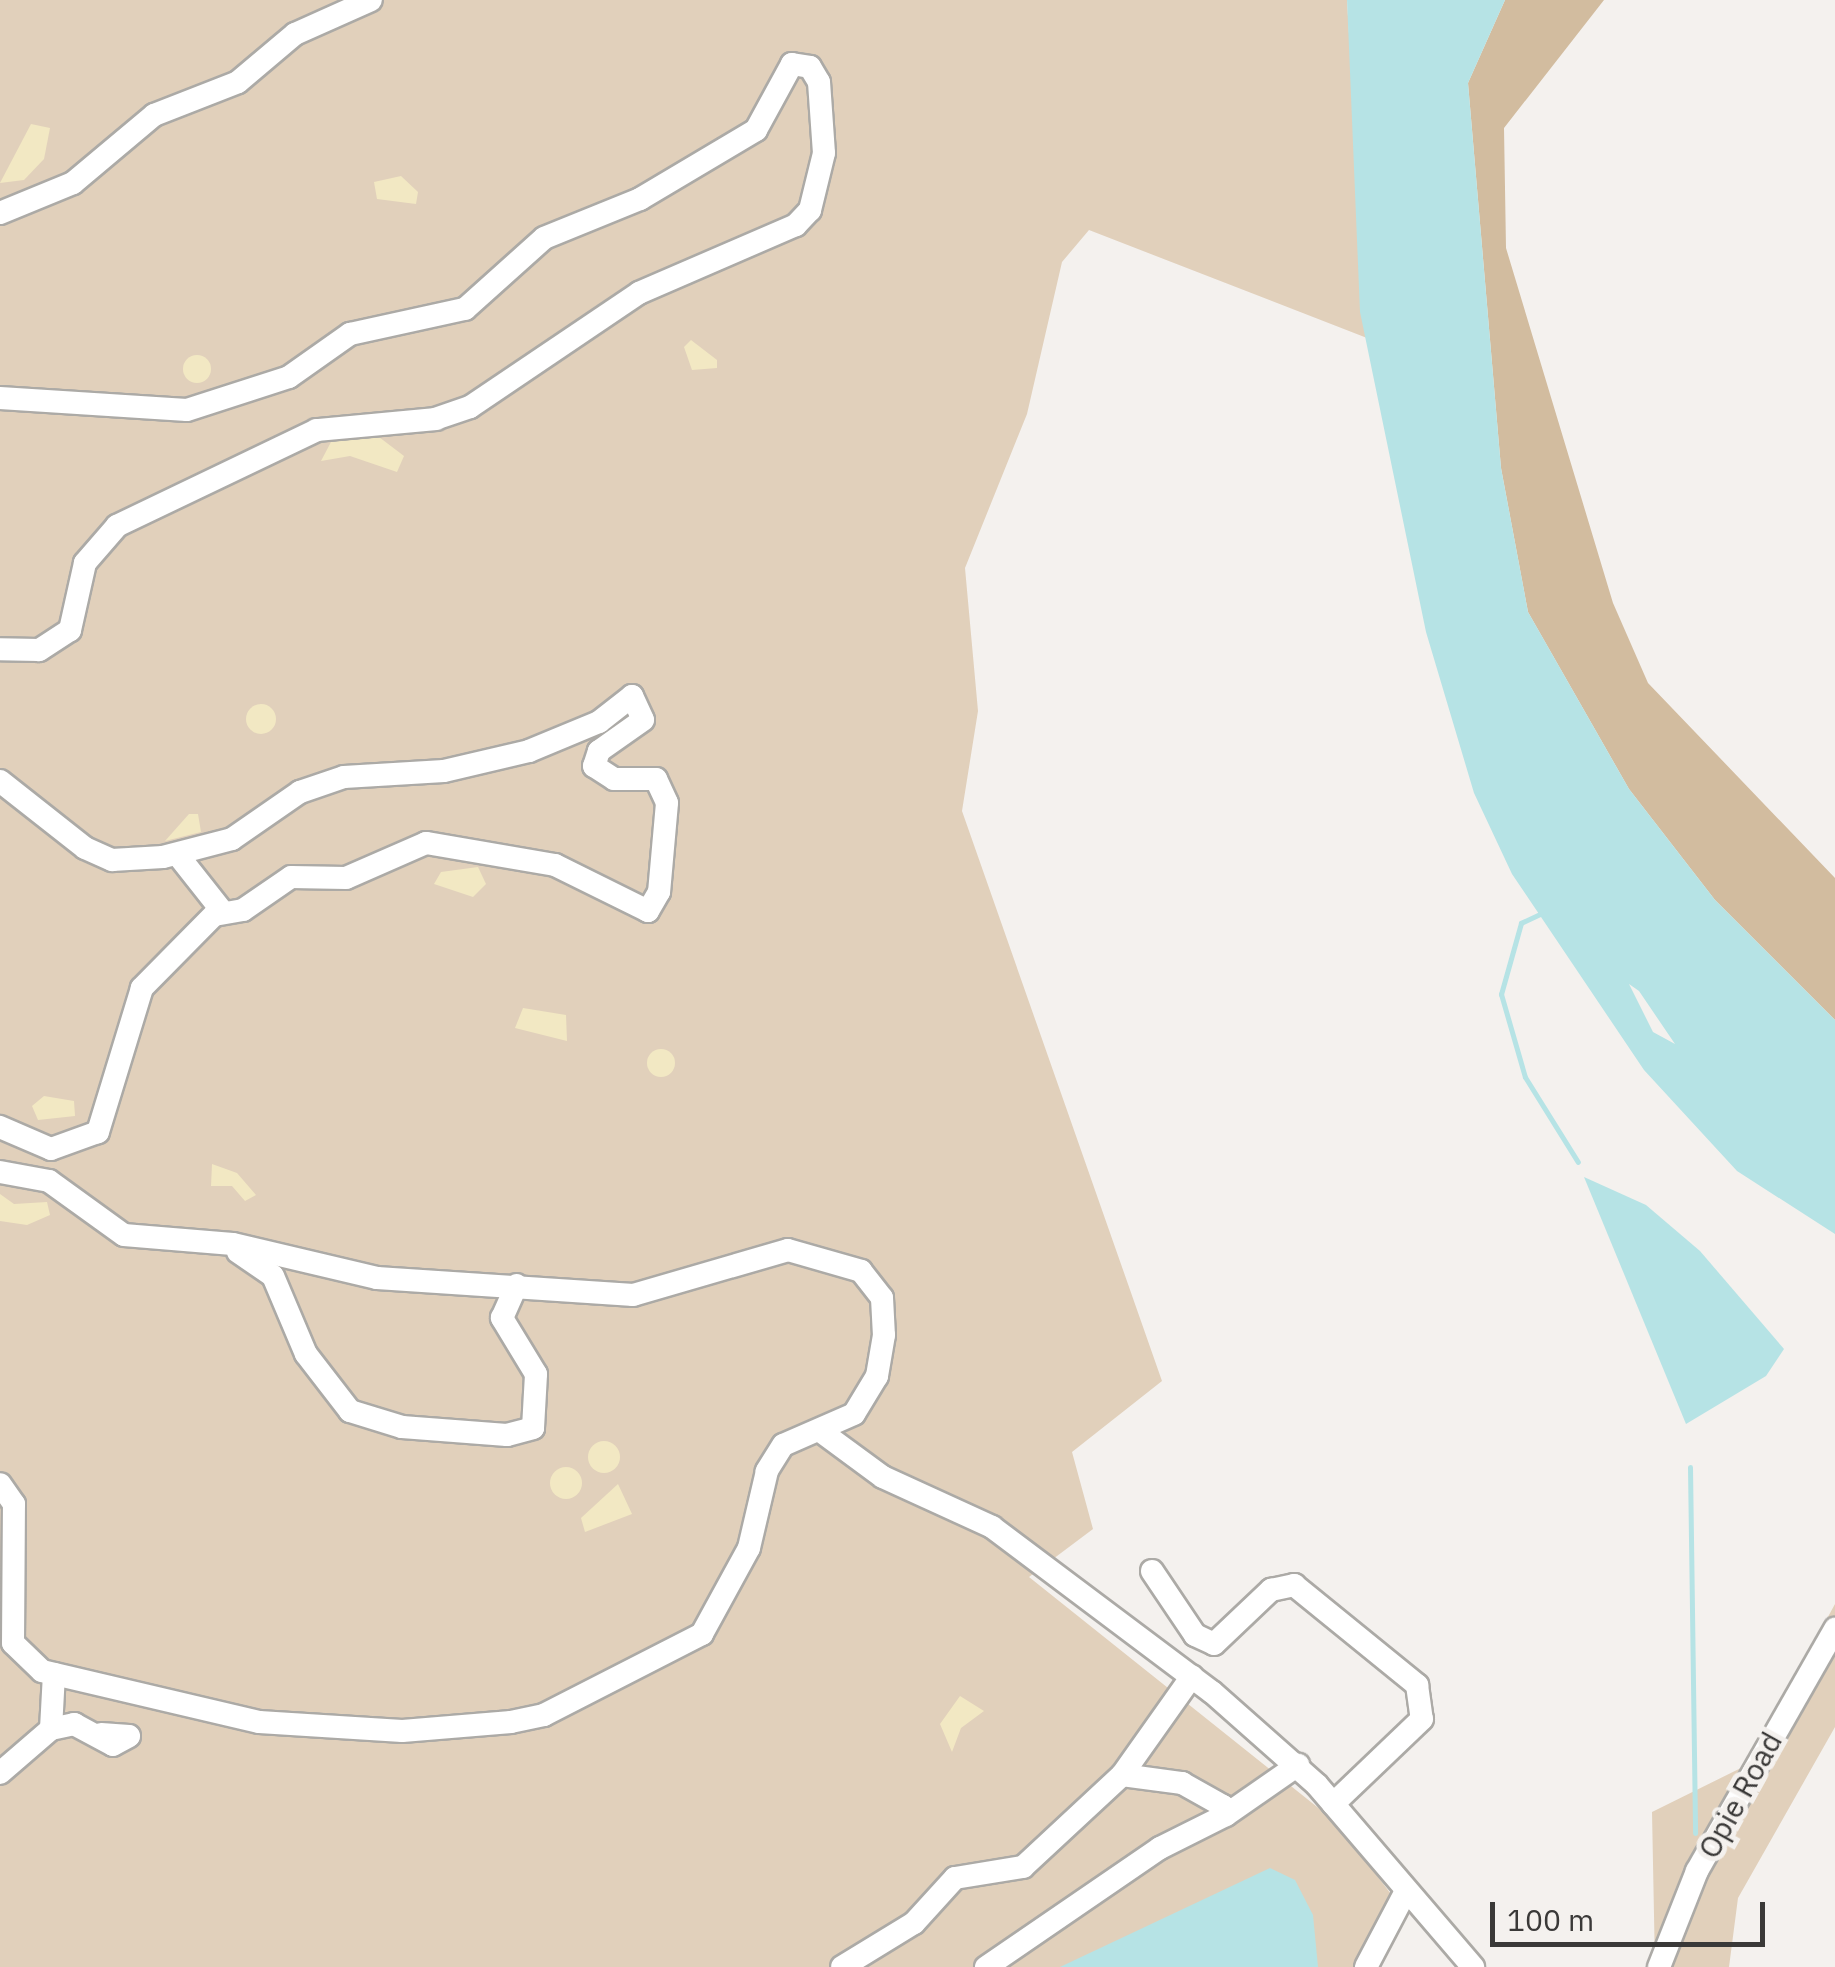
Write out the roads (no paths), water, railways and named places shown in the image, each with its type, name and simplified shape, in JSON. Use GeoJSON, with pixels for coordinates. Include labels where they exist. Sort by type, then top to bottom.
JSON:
{"type":"FeatureCollection","features":[{"type":"Feature","properties":{"kind":"street"},"geometry":{"type":"LineString","coordinates":[[0,213],[73,183],[154,115],[238,82],[295,34],[372,0]]}},
{"type":"Feature","properties":{"kind":"street"},"geometry":{"type":"LineString","coordinates":[[0,398],[206,406],[288,376],[361,330],[464,309],[544,238],[640,199],[756,130],[792,64],[810,67],[819,82],[824,153],[810,210],[796,225],[639,293],[470,407],[436,420],[317,430],[118,526],[86,563],[70,630],[40,650],[0,649]]}},
{"type":"Feature","properties":{"kind":"street"},"geometry":{"type":"LineString","coordinates":[[0,781],[112,860],[177,854],[232,840],[323,784],[492,761],[576,734],[632,696],[642,702],[643,720],[599,750],[594,766],[665,788],[659,892],[648,911],[555,865],[426,843],[346,878],[291,877],[254,904],[222,911],[142,988],[98,1132],[52,1149],[0,1127]]}},
{"type":"Feature","properties":{"kind":"street"},"geometry":{"type":"LineString","coordinates":[[177,854],[222,911]]}},
{"type":"Feature","properties":{"kind":"street"},"geometry":{"type":"LineString","coordinates":[[48,1181],[52,1149]]}},
{"type":"Feature","properties":{"kind":"street"},"geometry":{"type":"LineString","coordinates":[[0,1172],[48,1181],[124,1235],[233,1244],[377,1278],[633,1295],[788,1250],[861,1270],[882,1298],[877,1376],[854,1414],[823,1433],[783,1445],[767,1471],[749,1548],[702,1634],[544,1715],[402,1731],[259,1722],[54,1674],[22,1659],[13,1643],[14,1504],[0,1484]]}},
{"type":"Feature","properties":{"kind":"street"},"geometry":{"type":"LineString","coordinates":[[180,1242],[261,1262],[306,1354],[350,1411],[402,1428],[507,1435],[533,1428],[536,1374],[502,1318],[517,1285]]}},
{"type":"Feature","properties":{"kind":"street"},"geometry":{"type":"LineString","coordinates":[[823,1433],[849,1457],[960,1506],[1192,1676],[1298,1765],[1473,1967]]}},
{"type":"Feature","properties":{"kind":"street"},"geometry":{"type":"LineString","coordinates":[[1152,1571],[1196,1635],[1214,1644],[1271,1590],[1294,1585],[1418,1686],[1422,1719],[1333,1804]]}},
{"type":"Feature","properties":{"kind":"street","name":"Opie Road"},"geometry":{"type":"LineString","coordinates":[[1659,1967],[1697,1870],[1835,1629]]}},
{"type":"Feature","properties":{"kind":"street"},"geometry":{"type":"LineString","coordinates":[[52,1729],[54,1674]]}},
{"type":"Feature","properties":{"kind":"street"},"geometry":{"type":"LineString","coordinates":[[842,1967],[914,1922],[956,1878],[1024,1867],[1122,1775],[1192,1676]]}},
{"type":"Feature","properties":{"kind":"street"},"geometry":{"type":"LineString","coordinates":[[0,1772],[52,1729],[101,1734]]}},
{"type":"Feature","properties":{"kind":"street"},"geometry":{"type":"LineString","coordinates":[[986,1967],[1160,1848],[1226,1814],[1298,1765]]}},
{"type":"Feature","properties":{"kind":"street"},"geometry":{"type":"LineString","coordinates":[[1122,1775],[1182,1783],[1226,1814]]}},
{"type":"Feature","properties":{"kind":"street"},"geometry":{"type":"LineString","coordinates":[[1366,1967],[1406,1891]]}},
{"type":"Feature","properties":{"kind":"water"},"geometry":{"type":"Polygon","coordinates":[[[1347,0],[1505,0],[1468,83],[1501,468],[1528,612],[1629,789],[1715,900],[1835,1020],[1835,1234],[1737,1171],[1644,1070],[1512,874],[1474,793],[1426,632],[1360,312],[1347,0]],[[1629,984],[1653,1032],[1675,1044],[1639,991],[1629,984]]]}},
{"type":"Feature","properties":{"kind":"water"},"geometry":{"type":"Polygon","coordinates":[[[1584,1177],[1646,1205],[1700,1251],[1784,1349],[1766,1376],[1686,1424],[1584,1177]]]}},
{"type":"Feature","properties":{"kind":"water"},"geometry":{"type":"Polygon","coordinates":[[[1270,1868],[1295,1880],[1313,1915],[1318,1967],[1060,1967],[1270,1868]]]}},
{"type":"Feature","properties":{"kind":"waterway"},"geometry":{"type":"LineString","coordinates":[[1540,914],[1521,923],[1501,994],[1525,1077],[1578,1162]]}},
{"type":"Feature","properties":{"kind":"waterway"},"geometry":{"type":"LineString","coordinates":[[1690,1467],[1695,1833]]}}]}
